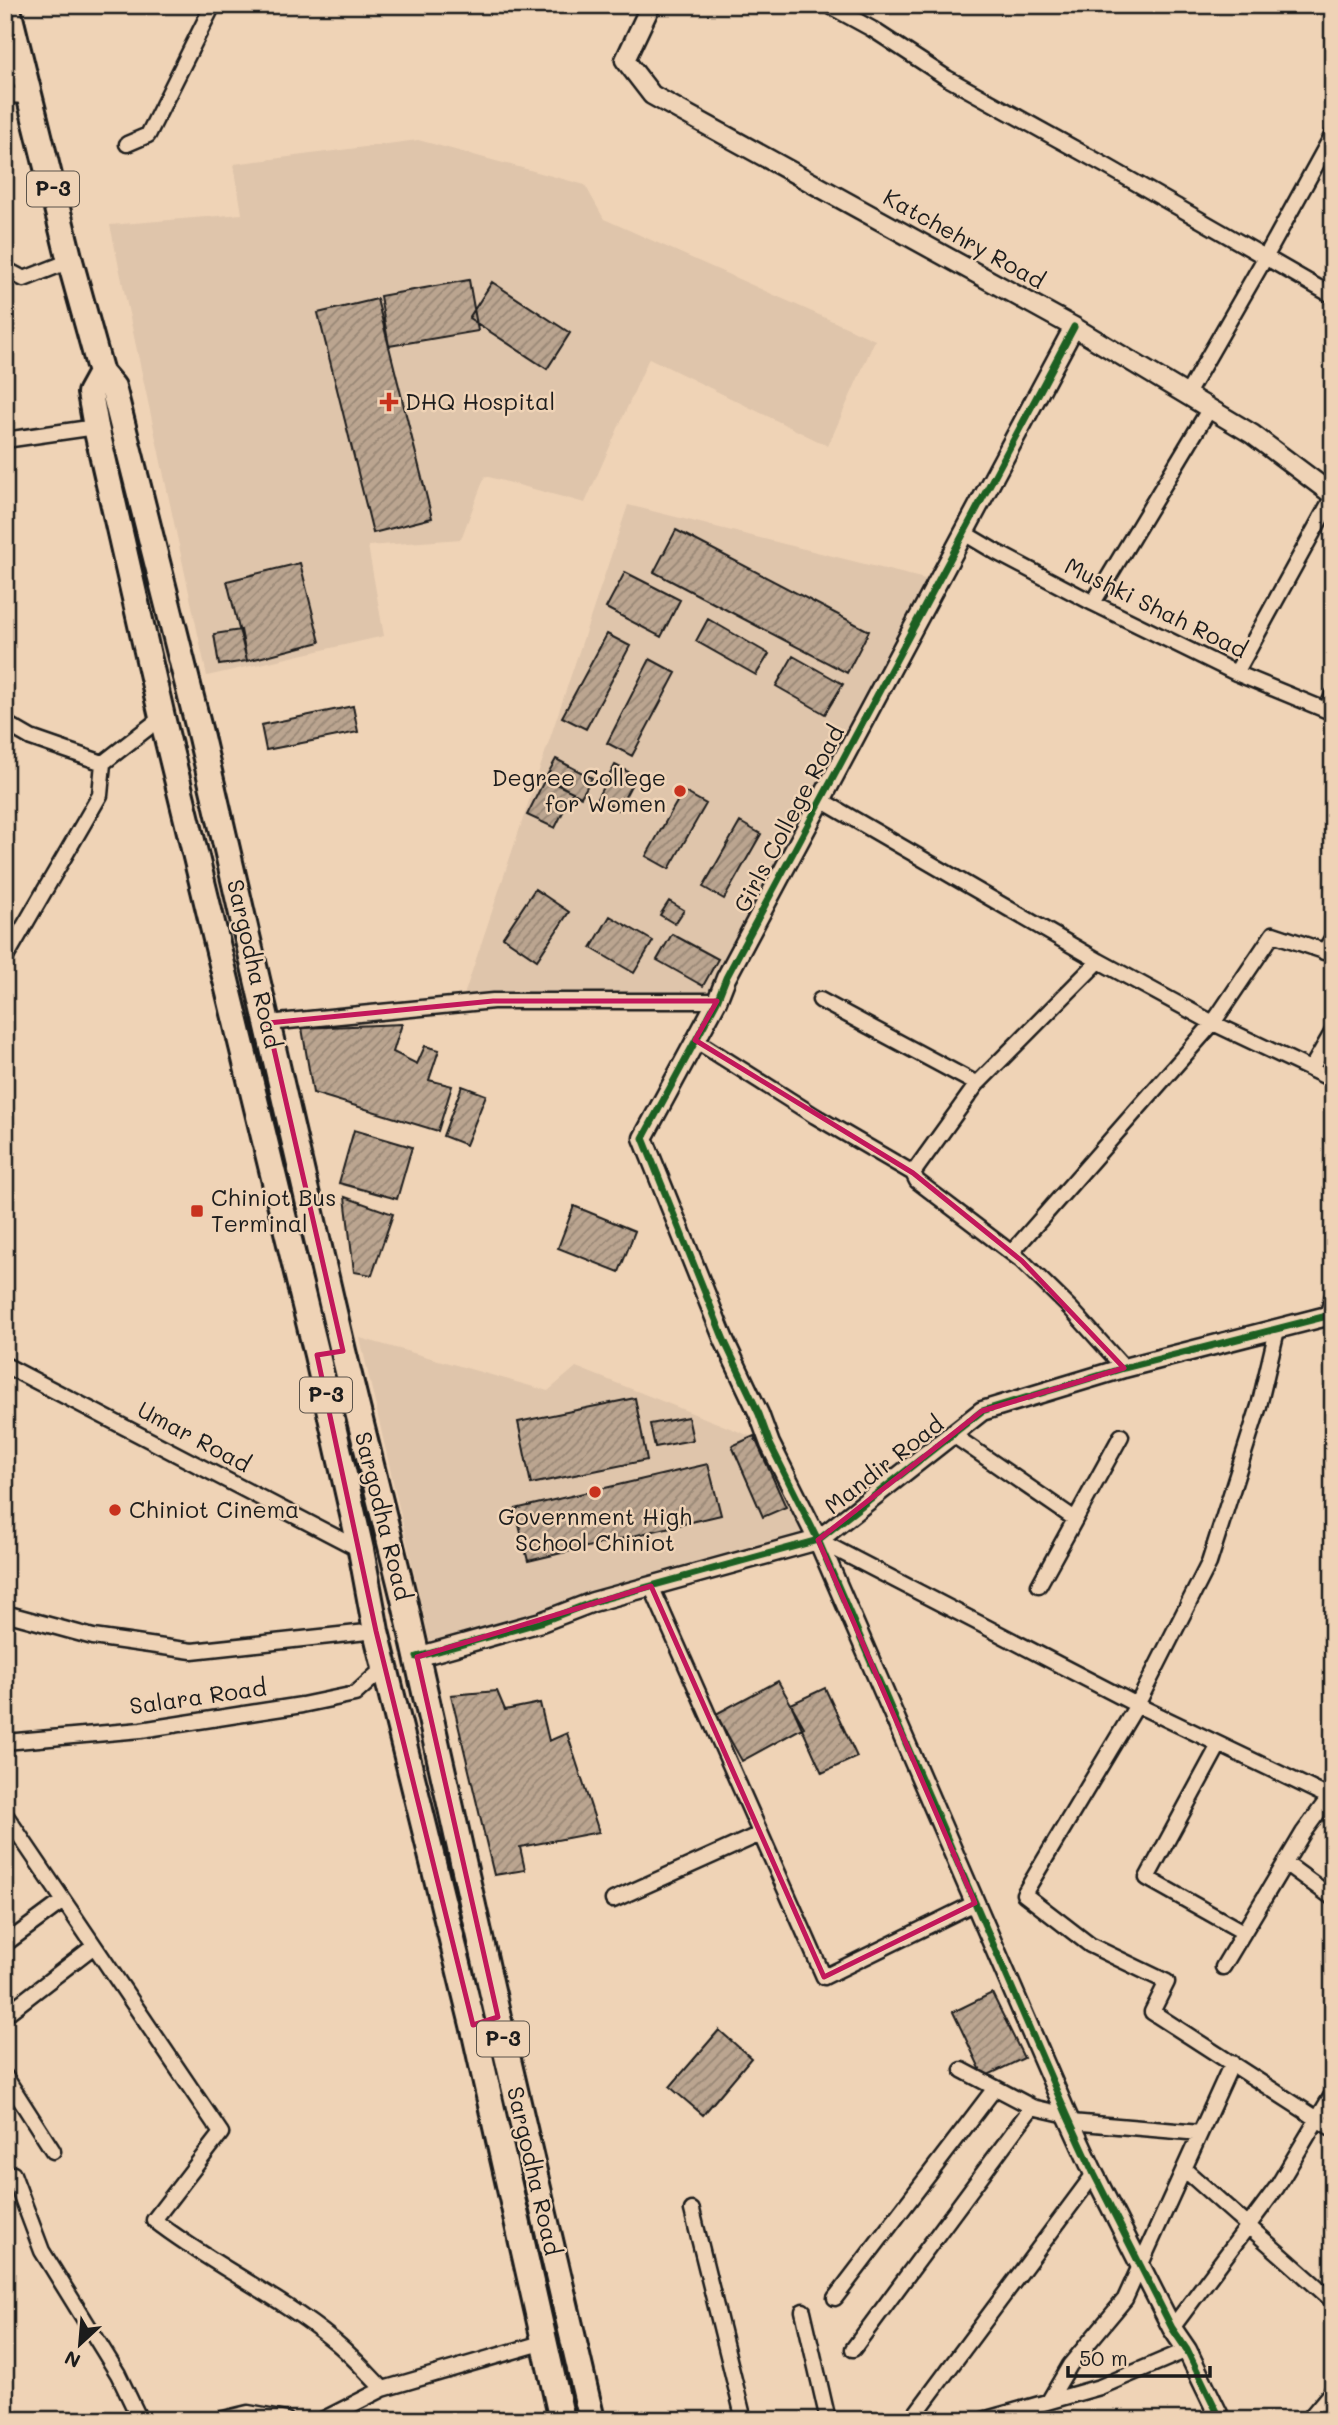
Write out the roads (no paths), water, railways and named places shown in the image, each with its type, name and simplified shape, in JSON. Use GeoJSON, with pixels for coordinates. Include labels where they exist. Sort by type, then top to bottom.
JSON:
{"type":"FeatureCollection","features":[{"type":"Feature","properties":{"kind":"highway","name":"Sargodha Road"},"geometry":{"type":"LineString","coordinates":[[7,5],[17,95],[70,261],[101,373],[113,387],[201,737],[417,1657],[592,2420]]}},
{"type":"Feature","properties":{"kind":"highway","name":"Sargodha Road"},"geometry":{"type":"LineString","coordinates":[[101,373],[90,393],[96,427],[162,718],[317,1355],[361,1550],[376,1631],[473,2025],[562,2420]]}},
{"type":"Feature","properties":{"kind":"highway"},"geometry":{"type":"LineString","coordinates":[[169,745],[201,737]]}},
{"type":"Feature","properties":{"kind":"highway"},"geometry":{"type":"LineString","coordinates":[[268,1156],[297,1150]]}},
{"type":"Feature","properties":{"kind":"highway"},"geometry":{"type":"LineString","coordinates":[[317,1355],[343,1351]]}},
{"type":"Feature","properties":{"kind":"highway"},"geometry":{"type":"LineString","coordinates":[[473,2025],[498,2017]]}},
{"type":"Feature","properties":{"kind":"street"},"geometry":{"type":"LineString","coordinates":[[127,144],[148,135],[213,5]]}},
{"type":"Feature","properties":{"kind":"street","name":"Katchehry Road"},"geometry":{"type":"LineString","coordinates":[[651,5],[625,60],[652,95],[1074,327],[1252,434],[1333,495]]}},
{"type":"Feature","properties":{"kind":"street"},"geometry":{"type":"LineString","coordinates":[[828,5],[872,29],[947,78],[1333,296]]}},
{"type":"Feature","properties":{"kind":"street"},"geometry":{"type":"LineString","coordinates":[[1187,394],[1333,134]]}},
{"type":"Feature","properties":{"kind":"street"},"geometry":{"type":"LineString","coordinates":[[5,269],[24,279],[70,261]]}},
{"type":"Feature","properties":{"kind":"street","name":"Girls College Road"},"geometry":{"type":"LineString","coordinates":[[1074,327],[643,1138],[724,1340],[770,1444],[818,1541],[1069,2119],[1094,2174],[1221,2420]]}},
{"type":"Feature","properties":{"kind":"street"},"geometry":{"type":"LineString","coordinates":[[1093,603],[1210,408]]}},
{"type":"Feature","properties":{"kind":"street"},"geometry":{"type":"LineString","coordinates":[[5,440],[96,427]]}},
{"type":"Feature","properties":{"kind":"street"},"geometry":{"type":"LineString","coordinates":[[1236,673],[1333,495]]}},
{"type":"Feature","properties":{"kind":"street","name":"Mushki Shah Road"},"geometry":{"type":"LineString","coordinates":[[964,533],[1093,603],[1236,673],[1329,712]]}},
{"type":"Feature","properties":{"kind":"street"},"geometry":{"type":"LineString","coordinates":[[1329,712],[1333,695]]}},
{"type":"Feature","properties":{"kind":"street"},"geometry":{"type":"LineString","coordinates":[[5,959],[100,795],[103,762],[162,718]]}},
{"type":"Feature","properties":{"kind":"street"},"geometry":{"type":"LineString","coordinates":[[5,723],[31,738],[103,762]]}},
{"type":"Feature","properties":{"kind":"street"},"geometry":{"type":"LineString","coordinates":[[821,800],[1099,961],[1213,1023],[1333,1080]]}},
{"type":"Feature","properties":{"kind":"street"},"geometry":{"type":"LineString","coordinates":[[1012,1252],[1213,1023],[1273,934],[1329,953],[1333,936]]}},
{"type":"Feature","properties":{"kind":"street"},"geometry":{"type":"LineString","coordinates":[[913,1173],[977,1084],[1099,961]]}},
{"type":"Feature","properties":{"kind":"street"},"geometry":{"type":"LineString","coordinates":[[820,1000],[977,1084]]}},
{"type":"Feature","properties":{"kind":"street"},"geometry":{"type":"LineString","coordinates":[[268,1023],[493,1001],[717,1001]]}},
{"type":"Feature","properties":{"kind":"street"},"geometry":{"type":"LineString","coordinates":[[1311,1069],[1333,1031]]}},
{"type":"Feature","properties":{"kind":"street"},"geometry":{"type":"LineString","coordinates":[[695,1040],[815,1116],[913,1173],[916,1181],[1012,1252],[1071,1309],[1124,1368]]}},
{"type":"Feature","properties":{"kind":"street"},"geometry":{"type":"LineString","coordinates":[[1330,1317],[1333,1296]]}},
{"type":"Feature","properties":{"kind":"street","name":"Mandir Road"},"geometry":{"type":"LineString","coordinates":[[417,1657],[541,1622],[593,1602],[818,1541],[982,1411],[1124,1368],[1330,1317]]}},
{"type":"Feature","properties":{"kind":"street"},"geometry":{"type":"LineString","coordinates":[[1278,1329],[1259,1406],[1209,1563],[1137,1705],[1024,1894],[1090,1945],[1167,1982],[1152,2012],[1333,2129]]}},
{"type":"Feature","properties":{"kind":"street","name":"Umar Road"},"geometry":{"type":"LineString","coordinates":[[5,1364],[361,1550]]}},
{"type":"Feature","properties":{"kind":"street"},"geometry":{"type":"LineString","coordinates":[[953,1435],[1075,1519]]}},
{"type":"Feature","properties":{"kind":"street"},"geometry":{"type":"LineString","coordinates":[[1039,1585],[1121,1436]]}},
{"type":"Feature","properties":{"kind":"street"},"geometry":{"type":"LineString","coordinates":[[818,1541],[1137,1705],[1332,1796],[1303,1833],[1223,1967]]}},
{"type":"Feature","properties":{"kind":"street"},"geometry":{"type":"LineString","coordinates":[[651,1586],[824,1977],[975,1903]]}},
{"type":"Feature","properties":{"kind":"street"},"geometry":{"type":"LineString","coordinates":[[5,1613],[93,1637],[192,1651],[376,1631]]}},
{"type":"Feature","properties":{"kind":"street","name":"Salara Road"},"geometry":{"type":"LineString","coordinates":[[5,1742],[141,1730],[302,1705],[355,1694],[386,1666]]}},
{"type":"Feature","properties":{"kind":"street"},"geometry":{"type":"LineString","coordinates":[[1219,1745],[1147,1878],[1243,1932]]}},
{"type":"Feature","properties":{"kind":"street"},"geometry":{"type":"LineString","coordinates":[[7,1817],[221,2133],[154,2220],[174,2236],[251,2283],[334,2340],[383,2389]]}},
{"type":"Feature","properties":{"kind":"street"},"geometry":{"type":"LineString","coordinates":[[613,1900],[760,1835]]}},
{"type":"Feature","properties":{"kind":"street"},"geometry":{"type":"LineString","coordinates":[[1285,1863],[1333,1898]]}},
{"type":"Feature","properties":{"kind":"street"},"geometry":{"type":"LineString","coordinates":[[5,1944],[63,1901]]}},
{"type":"Feature","properties":{"kind":"street"},"geometry":{"type":"LineString","coordinates":[[5,2015],[94,1947]]}},
{"type":"Feature","properties":{"kind":"street"},"geometry":{"type":"LineString","coordinates":[[1049,2401],[1070,2365],[1125,2299],[1232,2063]]}},
{"type":"Feature","properties":{"kind":"street"},"geometry":{"type":"LineString","coordinates":[[962,2070],[1032,2107],[1069,2119],[1200,2133]]}},
{"type":"Feature","properties":{"kind":"street"},"geometry":{"type":"LineString","coordinates":[[5,2076],[53,2151]]}},
{"type":"Feature","properties":{"kind":"street"},"geometry":{"type":"LineString","coordinates":[[835,2298],[995,2088]]}},
{"type":"Feature","properties":{"kind":"street"},"geometry":{"type":"LineString","coordinates":[[1172,2328],[1277,2187],[1333,2093]]}},
{"type":"Feature","properties":{"kind":"street"},"geometry":{"type":"LineString","coordinates":[[853,2349],[1032,2107]]}},
{"type":"Feature","properties":{"kind":"street"},"geometry":{"type":"LineString","coordinates":[[1184,2169],[1333,2301]]}},
{"type":"Feature","properties":{"kind":"street"},"geometry":{"type":"LineString","coordinates":[[13,2174],[42,2251],[118,2374],[139,2420]]}},
{"type":"Feature","properties":{"kind":"street"},"geometry":{"type":"LineString","coordinates":[[912,2420],[1094,2174]]}},
{"type":"Feature","properties":{"kind":"street"},"geometry":{"type":"LineString","coordinates":[[692,2210],[744,2420]]}},
{"type":"Feature","properties":{"kind":"street"},"geometry":{"type":"LineString","coordinates":[[803,2311],[828,2420]]}},
{"type":"Feature","properties":{"kind":"street"},"geometry":{"type":"LineString","coordinates":[[322,2420],[383,2389],[545,2342]]}},
{"type":"Feature","properties":{"kind":"street"},"geometry":{"type":"LineString","coordinates":[[982,2420],[1100,2387],[1187,2350]]}},
{"type":"Feature","properties":{"kind":"street"},"geometry":{"type":"LineString","coordinates":[[1308,2420],[1333,2390]]}},
{"type":"Feature","properties":{"kind":"street"},"geometry":{"type":"LineString","coordinates":[[219,2420],[248,2413],[286,2420]]}},
{"type":"Feature","properties":{"kind":"place","name":"DHQ Hospital"},"geometry":{"type":"Point","coordinates":[389,402]}},
{"type":"Feature","properties":{"kind":"place","name":"Degree College for Women"},"geometry":{"type":"Point","coordinates":[680,791]}},
{"type":"Feature","properties":{"kind":"place","name":"Chiniot Bus Terminal"},"geometry":{"type":"Point","coordinates":[197,1211]}},
{"type":"Feature","properties":{"kind":"place","name":"Government High School Chiniot"},"geometry":{"type":"Point","coordinates":[595,1492]}},
{"type":"Feature","properties":{"kind":"place","name":"Chiniot Cinema"},"geometry":{"type":"Point","coordinates":[115,1510]}}]}
